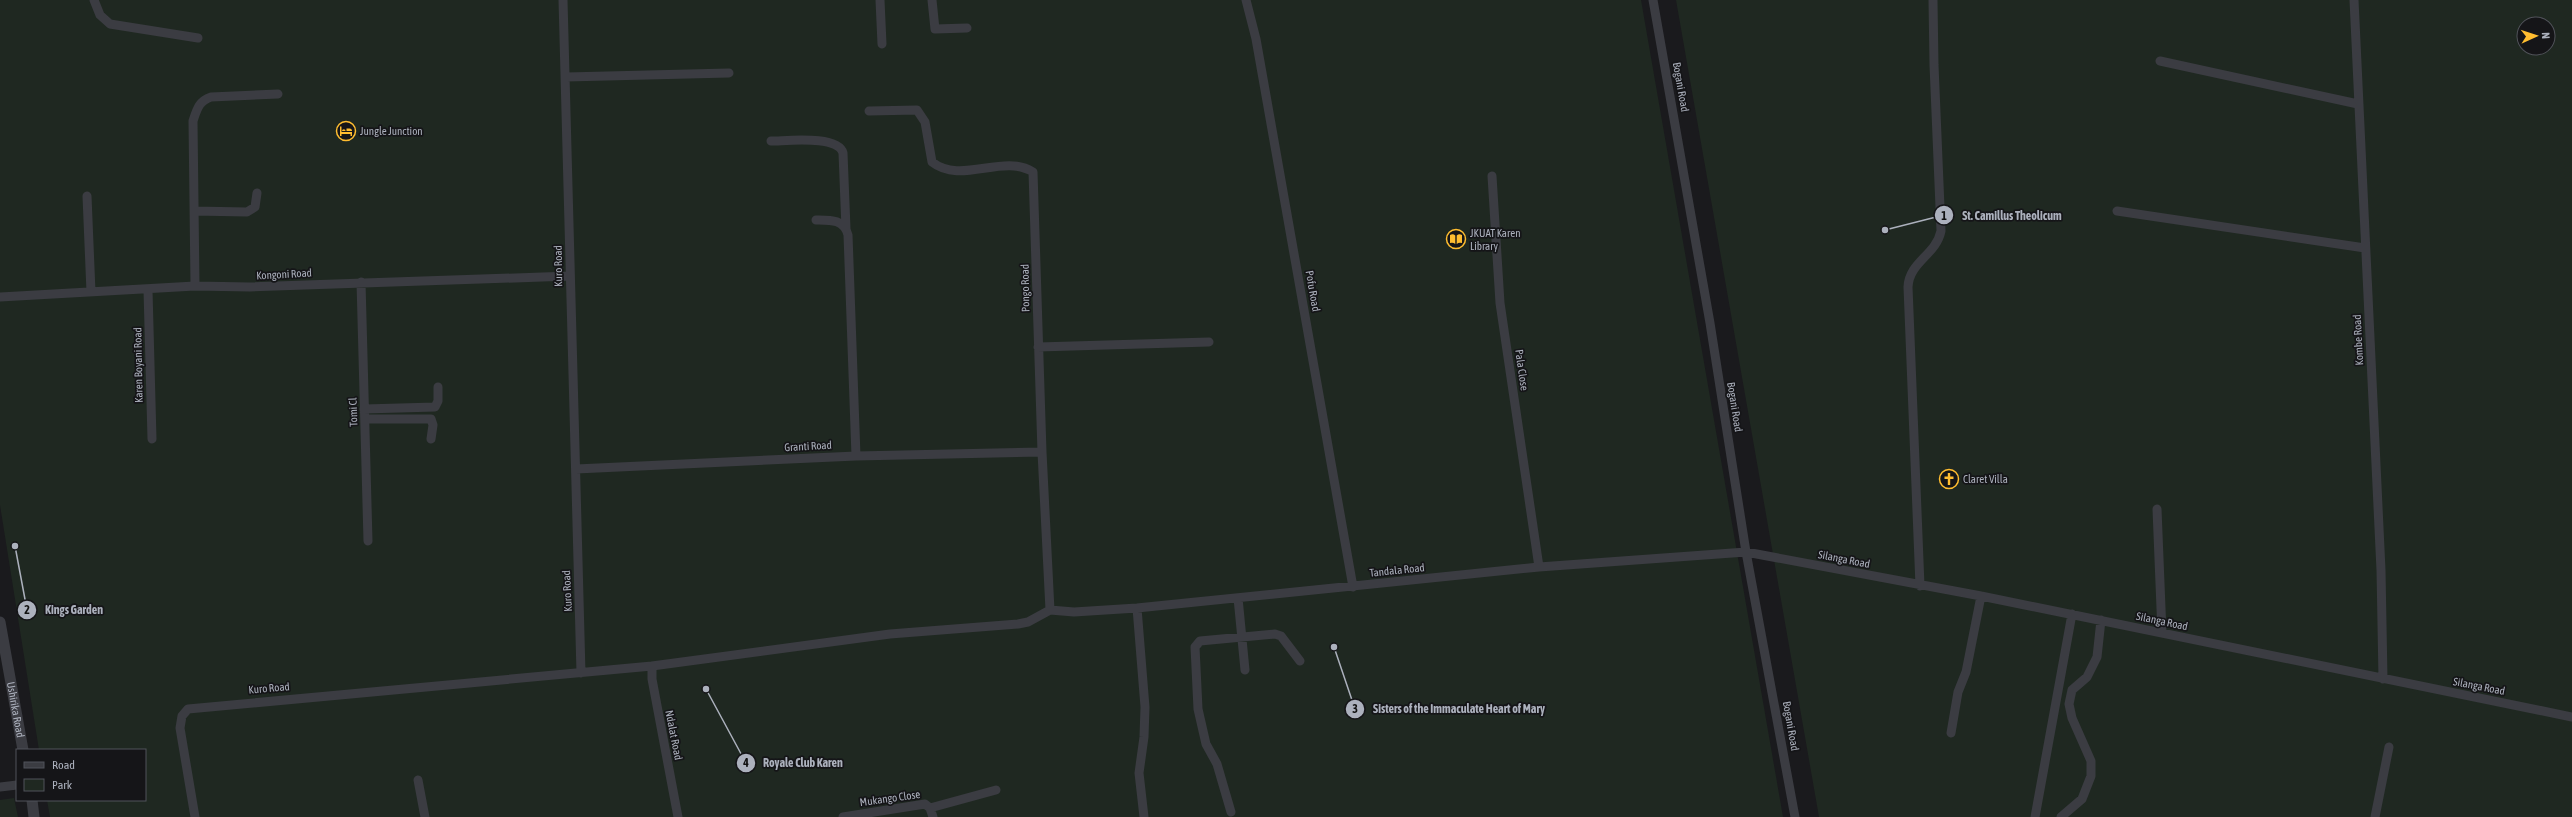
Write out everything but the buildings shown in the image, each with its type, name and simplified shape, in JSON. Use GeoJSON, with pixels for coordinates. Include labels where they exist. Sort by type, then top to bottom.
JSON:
{"type":"FeatureCollection","features":[{"type":"Feature","properties":{"kind":"street"},"geometry":{"type":"LineString","coordinates":[[94,0],[100,15],[110,24],[198,38]]}},
{"type":"Feature","properties":{"kind":"street","name":"Kuro Road"},"geometry":{"type":"LineString","coordinates":[[195,817],[180,728],[182,716],[188,709],[582,673],[563,0]]}},
{"type":"Feature","properties":{"kind":"street"},"geometry":{"type":"LineString","coordinates":[[880,0],[882,44]]}},
{"type":"Feature","properties":{"kind":"street"},"geometry":{"type":"LineString","coordinates":[[932,0],[935,29],[967,28]]}},
{"type":"Feature","properties":{"kind":"street","name":"Pofu Road"},"geometry":{"type":"LineString","coordinates":[[1246,0],[1256,39],[1353,587]]}},
{"type":"Feature","properties":{"kind":"street","name":"Bogani Road"},"geometry":{"type":"LineString","coordinates":[[1653,0],[1710,323],[1746,552],[1795,817]]}},
{"type":"Feature","properties":{"kind":"street"},"geometry":{"type":"LineString","coordinates":[[1920,586],[1908,287],[1912,272],[1935,247],[1941,231],[1934,66],[1933,0]]}},
{"type":"Feature","properties":{"kind":"street","name":"Kombe Road"},"geometry":{"type":"LineString","coordinates":[[2354,0],[2381,570],[2383,679]]}},
{"type":"Feature","properties":{"kind":"street"},"geometry":{"type":"LineString","coordinates":[[2160,61],[2358,104]]}},
{"type":"Feature","properties":{"kind":"street"},"geometry":{"type":"LineString","coordinates":[[566,77],[728,73]]}},
{"type":"Feature","properties":{"kind":"street"},"geometry":{"type":"LineString","coordinates":[[195,286],[193,121],[198,106],[211,96],[278,94]]}},
{"type":"Feature","properties":{"kind":"street","name":"Pongo Road"},"geometry":{"type":"LineString","coordinates":[[869,111],[917,110],[925,122],[932,162],[945,170],[1017,165],[1033,172],[1042,452],[1050,610]]}},
{"type":"Feature","properties":{"kind":"street"},"geometry":{"type":"LineString","coordinates":[[771,141],[830,142],[840,146],[843,152],[853,344],[856,456]]}},
{"type":"Feature","properties":{"kind":"street","name":"Pala Close"},"geometry":{"type":"LineString","coordinates":[[1492,176],[1500,303],[1539,567]]}},
{"type":"Feature","properties":{"kind":"street"},"geometry":{"type":"LineString","coordinates":[[194,211],[247,212],[255,207],[257,192]]}},
{"type":"Feature","properties":{"kind":"street"},"geometry":{"type":"LineString","coordinates":[[87,196],[91,292]]}},
{"type":"Feature","properties":{"kind":"street"},"geometry":{"type":"LineString","coordinates":[[2118,211],[2365,248]]}},
{"type":"Feature","properties":{"kind":"street"},"geometry":{"type":"LineString","coordinates":[[816,220],[838,222],[846,229]]}},
{"type":"Feature","properties":{"kind":"street","name":"Kongoni Road"},"geometry":{"type":"LineString","coordinates":[[0,297],[148,290],[195,286],[250,287],[360,282],[570,276]]}},
{"type":"Feature","properties":{"kind":"street","name":"Tomi Cl"},"geometry":{"type":"LineString","coordinates":[[360,282],[368,541]]}},
{"type":"Feature","properties":{"kind":"street","name":"Karen Boyani Road"},"geometry":{"type":"LineString","coordinates":[[148,290],[152,439]]}},
{"type":"Feature","properties":{"kind":"street"},"geometry":{"type":"LineString","coordinates":[[1038,346],[1208,342]]}},
{"type":"Feature","properties":{"kind":"street"},"geometry":{"type":"LineString","coordinates":[[364,409],[435,407],[438,401],[438,387]]}},
{"type":"Feature","properties":{"kind":"street"},"geometry":{"type":"LineString","coordinates":[[365,419],[431,419],[433,425],[432,439]]}},
{"type":"Feature","properties":{"kind":"street","name":"Granti Road"},"geometry":{"type":"LineString","coordinates":[[576,469],[856,456],[1042,452]]}},
{"type":"Feature","properties":{"kind":"street"},"geometry":{"type":"LineString","coordinates":[[2157,509],[2162,633]]}},
{"type":"Feature","properties":{"kind":"street","name":"Tandala Road"},"geometry":{"type":"LineString","coordinates":[[1050,610],[1074,612],[1137,608],[1539,567],[1746,552]]}},
{"type":"Feature","properties":{"kind":"street","name":"Silanga Road"},"geometry":{"type":"LineString","coordinates":[[1746,552],[2072,614],[2572,717]]}},
{"type":"Feature","properties":{"kind":"street"},"geometry":{"type":"LineString","coordinates":[[1951,734],[1958,692],[1966,672],[1980,596]]}},
{"type":"Feature","properties":{"kind":"street"},"geometry":{"type":"LineString","coordinates":[[1238,598],[1245,670]]}},
{"type":"Feature","properties":{"kind":"street"},"geometry":{"type":"LineString","coordinates":[[1137,608],[1145,708],[1144,737],[1139,773],[1144,817]]}},
{"type":"Feature","properties":{"kind":"street"},"geometry":{"type":"LineString","coordinates":[[582,673],[652,666],[890,634],[1018,624],[1028,622],[1050,610]]}},
{"type":"Feature","properties":{"kind":"street"},"geometry":{"type":"LineString","coordinates":[[2035,817],[2072,614]]}},
{"type":"Feature","properties":{"kind":"street"},"geometry":{"type":"LineString","coordinates":[[2061,817],[2082,799],[2091,776],[2091,761],[2072,718],[2069,704],[2072,690],[2087,677],[2097,657],[2101,620]]}},
{"type":"Feature","properties":{"kind":"street","name":"Ushirika Road"},"geometry":{"type":"LineString","coordinates":[[0,622],[23,749]]}},
{"type":"Feature","properties":{"kind":"street"},"geometry":{"type":"LineString","coordinates":[[1231,812],[1217,764],[1206,744],[1198,710],[1195,647],[1200,641],[1275,634],[1281,636],[1300,661]]}},
{"type":"Feature","properties":{"kind":"street","name":"Ndalat Road"},"geometry":{"type":"LineString","coordinates":[[652,666],[652,679],[678,817]]}},
{"type":"Feature","properties":{"kind":"street"},"geometry":{"type":"LineString","coordinates":[[2375,817],[2389,747]]}},
{"type":"Feature","properties":{"kind":"street"},"geometry":{"type":"LineString","coordinates":[[418,780],[425,817]]}},
{"type":"Feature","properties":{"kind":"street"},"geometry":{"type":"LineString","coordinates":[[0,787],[16,785]]}},
{"type":"Feature","properties":{"kind":"street"},"geometry":{"type":"LineString","coordinates":[[930,808],[996,790]]}},
{"type":"Feature","properties":{"kind":"street"},"geometry":{"type":"LineString","coordinates":[[32,801],[34,817]]}},
{"type":"Feature","properties":{"kind":"street","name":"Mukango Close"},"geometry":{"type":"LineString","coordinates":[[843,817],[921,804],[930,808],[933,817]]}},
{"type":"Feature","properties":{"kind":"green space"},"geometry":{"type":"Polygon","coordinates":[[[0,0],[1641,0],[1783,817],[50,817],[47,801],[146,801],[146,749],[39,749],[0,505],[0,0]]]}},
{"type":"Feature","properties":{"kind":"green space"},"geometry":{"type":"Polygon","coordinates":[[[1676,0],[2572,0],[2572,817],[1819,817],[1676,0]]]}},
{"type":"Feature","properties":{"kind":"green space"},"geometry":{"type":"Polygon","coordinates":[[[14,798],[18,817],[0,817],[0,800],[14,798]]]}},
{"type":"Feature","properties":{"kind":"place","name":"Jungle Junction"},"geometry":{"type":"Point","coordinates":[346,131]}},
{"type":"Feature","properties":{"kind":"place","name":"St. Camillus Theolicum"},"geometry":{"type":"Point","coordinates":[1885,230]}},
{"type":"Feature","properties":{"kind":"place","name":"JKUAT Karen Library"},"geometry":{"type":"Point","coordinates":[1456,239]}},
{"type":"Feature","properties":{"kind":"place","name":"Claret Villa"},"geometry":{"type":"Point","coordinates":[1949,479]}},
{"type":"Feature","properties":{"kind":"place","name":"Kings Garden"},"geometry":{"type":"Point","coordinates":[15,546]}},
{"type":"Feature","properties":{"kind":"place","name":"Sisters of the Immaculate Heart of Mary"},"geometry":{"type":"Point","coordinates":[1334,647]}},
{"type":"Feature","properties":{"kind":"place","name":"Royale Club Karen"},"geometry":{"type":"Point","coordinates":[706,689]}}]}
